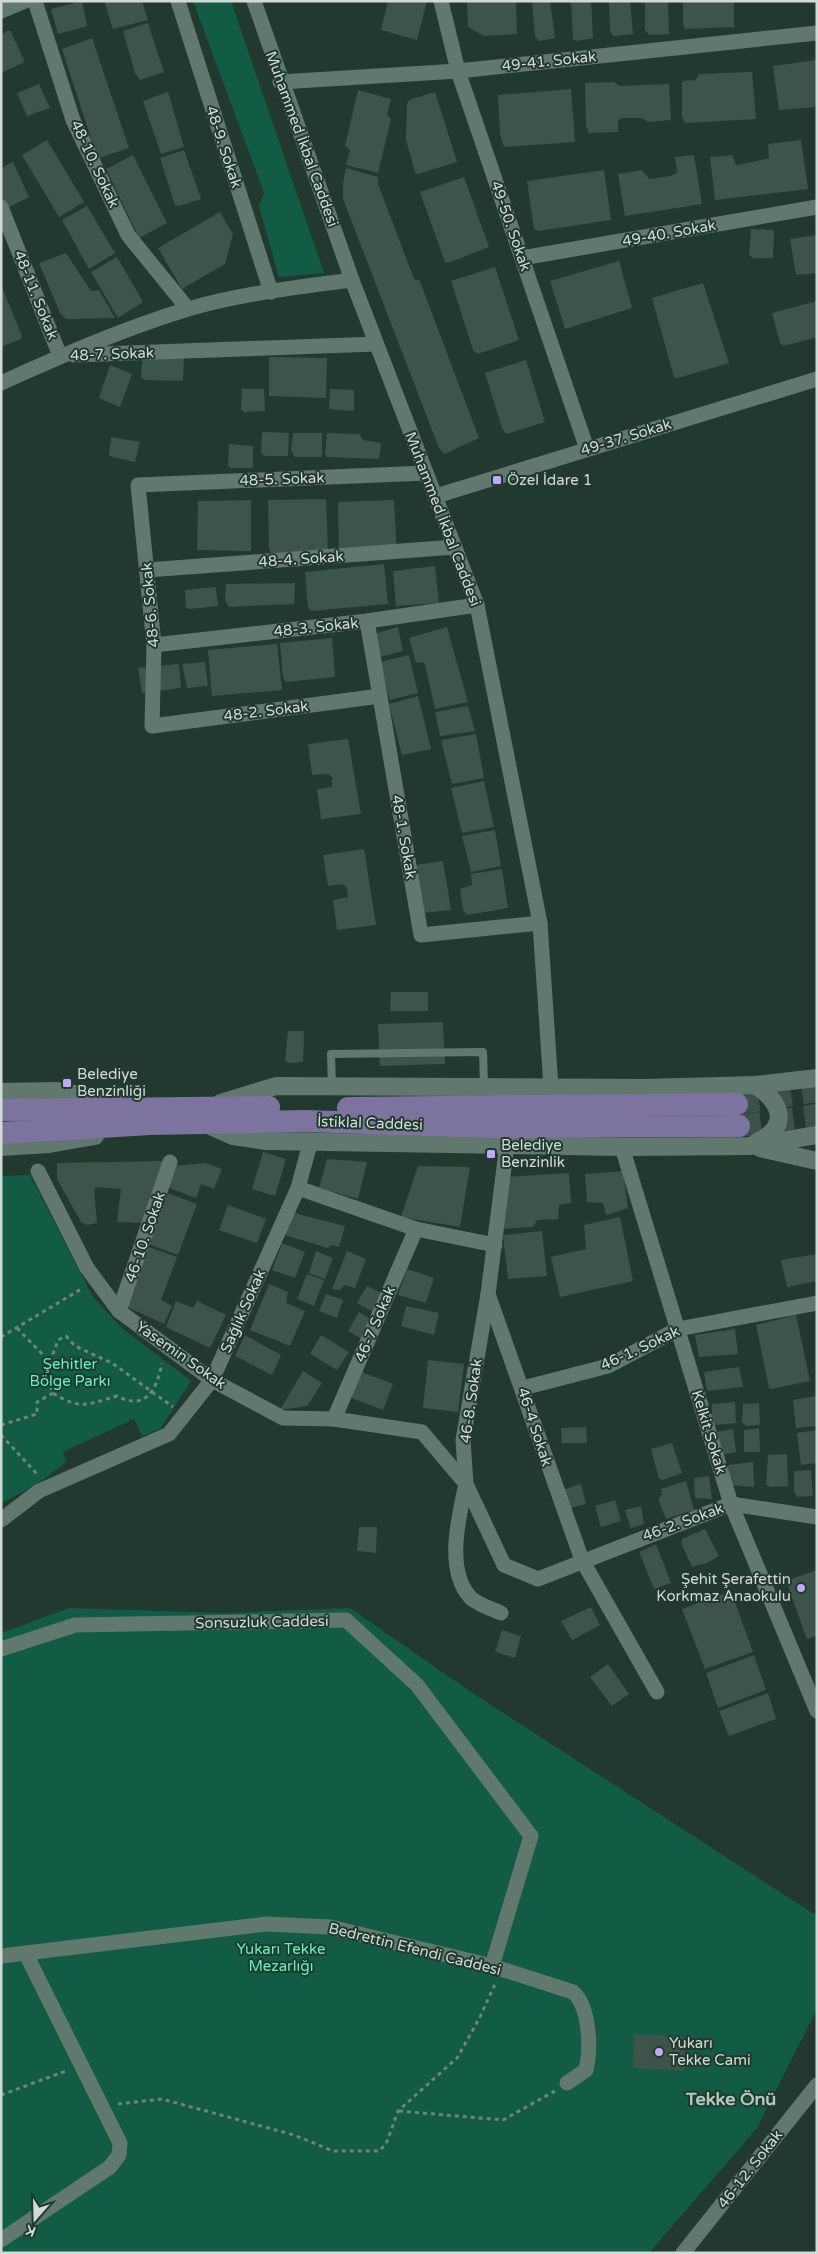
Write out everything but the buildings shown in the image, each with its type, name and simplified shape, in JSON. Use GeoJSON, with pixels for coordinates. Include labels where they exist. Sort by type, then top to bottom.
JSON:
{"type":"FeatureCollection","features":[{"type":"Feature","properties":{"kind":"main road","name":"İstiklal Caddesi"},"geometry":{"type":"LineString","coordinates":[[1,1110],[145,1115],[337,1108],[738,1115]]}},
{"type":"Feature","properties":{"kind":"main road","name":"İstiklal Caddesi"},"geometry":{"type":"LineString","coordinates":[[1,1133],[145,1115]]}},
{"type":"Feature","properties":{"kind":"street"},"geometry":{"type":"LineString","coordinates":[[1,11],[25,1]]}},
{"type":"Feature","properties":{"kind":"street","name":"48-10. Sokak"},"geometry":{"type":"LineString","coordinates":[[35,1],[73,120],[128,235],[188,309]]}},
{"type":"Feature","properties":{"kind":"street","name":"48-9. Sokak"},"geometry":{"type":"LineString","coordinates":[[178,1],[271,292]]}},
{"type":"Feature","properties":{"kind":"street","name":"Muhammed İkbal Caddesi"},"geometry":{"type":"LineString","coordinates":[[254,1],[280,82],[352,280],[477,605],[540,923],[551,1087]]}},
{"type":"Feature","properties":{"kind":"street","name":"49-50. Sokak"},"geometry":{"type":"LineString","coordinates":[[441,1],[458,71],[587,449]]}},
{"type":"Feature","properties":{"kind":"street","name":"49-41. Sokak"},"geometry":{"type":"LineString","coordinates":[[280,82],[458,71],[817,33]]}},
{"type":"Feature","properties":{"kind":"street","name":"48-11. Sokak"},"geometry":{"type":"LineString","coordinates":[[1,207],[60,356]]}},
{"type":"Feature","properties":{"kind":"street","name":"49-40. Sokak"},"geometry":{"type":"LineString","coordinates":[[522,258],[817,207]]}},
{"type":"Feature","properties":{"kind":"street","name":"48-7. Sokak"},"geometry":{"type":"LineString","coordinates":[[60,356],[188,309],[271,292],[352,280]]}},
{"type":"Feature","properties":{"kind":"street","name":"48-7. Sokak"},"geometry":{"type":"LineString","coordinates":[[60,356],[376,344]]}},
{"type":"Feature","properties":{"kind":"street"},"geometry":{"type":"LineString","coordinates":[[1,384],[60,356]]}},
{"type":"Feature","properties":{"kind":"street","name":"49-37. Sokak"},"geometry":{"type":"LineString","coordinates":[[436,496],[817,379]]}},
{"type":"Feature","properties":{"kind":"street","name":"48-5. Sokak"},"geometry":{"type":"LineString","coordinates":[[138,485],[426,473]]}},
{"type":"Feature","properties":{"kind":"street","name":"48-6. Sokak"},"geometry":{"type":"LineString","coordinates":[[138,485],[154,645],[152,726]]}},
{"type":"Feature","properties":{"kind":"street","name":"48-4. Sokak"},"geometry":{"type":"LineString","coordinates":[[147,570],[455,547]]}},
{"type":"Feature","properties":{"kind":"street","name":"48-3. Sokak"},"geometry":{"type":"LineString","coordinates":[[154,645],[367,621],[477,605]]}},
{"type":"Feature","properties":{"kind":"street","name":"48-1. Sokak"},"geometry":{"type":"LineString","coordinates":[[367,621],[421,934],[540,923]]}},
{"type":"Feature","properties":{"kind":"street","name":"48-2. Sokak"},"geometry":{"type":"LineString","coordinates":[[152,726],[380,696]]}},
{"type":"Feature","properties":{"kind":"street"},"geometry":{"type":"LineString","coordinates":[[817,1078],[755,1085],[551,1087],[484,1085],[276,1086],[208,1114],[233,1136],[268,1141],[310,1140],[622,1147],[750,1146],[817,1135]]}},
{"type":"Feature","properties":{"kind":"street"},"geometry":{"type":"LineString","coordinates":[[750,1146],[771,1135],[777,1126],[778,1106],[769,1094],[755,1085]]}},
{"type":"Feature","properties":{"kind":"street"},"geometry":{"type":"LineString","coordinates":[[1,1092],[55,1091],[101,1097],[145,1115]]}},
{"type":"Feature","properties":{"kind":"street"},"geometry":{"type":"LineString","coordinates":[[1,1147],[48,1144],[123,1131],[145,1115]]}},
{"type":"Feature","properties":{"kind":"street","name":"Sağlık Sokak"},"geometry":{"type":"LineString","coordinates":[[1,1520],[39,1491],[169,1434],[212,1380],[298,1188],[310,1140]]}},
{"type":"Feature","properties":{"kind":"street","name":"46-4 Sokak"},"geometry":{"type":"LineString","coordinates":[[507,1144],[488,1294],[523,1388],[545,1460],[582,1560],[657,1692]]}},
{"type":"Feature","properties":{"kind":"street"},"geometry":{"type":"LineString","coordinates":[[750,1146],[817,1161]]}},
{"type":"Feature","properties":{"kind":"street","name":"Kelkit Sokak"},"geometry":{"type":"LineString","coordinates":[[622,1147],[731,1504],[817,1711]]}},
{"type":"Feature","properties":{"kind":"street","name":"46-10. Sokak"},"geometry":{"type":"LineString","coordinates":[[119,1311],[170,1162]]}},
{"type":"Feature","properties":{"kind":"street","name":"Yasemin Sokak"},"geometry":{"type":"LineString","coordinates":[[38,1170],[87,1268],[119,1311],[212,1380],[283,1418],[334,1419],[422,1432],[466,1484]]}},
{"type":"Feature","properties":{"kind":"street"},"geometry":{"type":"LineString","coordinates":[[298,1188],[416,1229],[495,1245]]}},
{"type":"Feature","properties":{"kind":"street","name":"46-7 Sokak"},"geometry":{"type":"LineString","coordinates":[[334,1419],[416,1229]]}},
{"type":"Feature","properties":{"kind":"street","name":"46-8. Sokak"},"geometry":{"type":"LineString","coordinates":[[488,1294],[463,1440],[466,1484],[504,1565],[538,1579],[582,1560]]}},
{"type":"Feature","properties":{"kind":"street","name":"46-1. Sokak"},"geometry":{"type":"LineString","coordinates":[[523,1388],[608,1366],[678,1329],[817,1303]]}},
{"type":"Feature","properties":{"kind":"street"},"geometry":{"type":"LineString","coordinates":[[466,1484],[457,1532],[456,1557],[462,1583],[470,1598],[501,1613]]}},
{"type":"Feature","properties":{"kind":"street","name":"46-2. Sokak"},"geometry":{"type":"LineString","coordinates":[[582,1560],[731,1504],[817,1517]]}},
{"type":"Feature","properties":{"kind":"street","name":"Sonsuzluk Caddesi"},"geometry":{"type":"LineString","coordinates":[[1,1650],[75,1625],[346,1620],[417,1685],[531,1836],[497,1968]]}},
{"type":"Feature","properties":{"kind":"street","name":"Bedrettin Efendi Caddesi"},"geometry":{"type":"LineString","coordinates":[[1,1956],[266,1924],[330,1927],[497,1968],[573,1992],[580,1998],[586,2023],[588,2060],[586,2070],[567,2083]]}},
{"type":"Feature","properties":{"kind":"street"},"geometry":{"type":"LineString","coordinates":[[1,2240],[110,2167],[116,2161],[121,2149],[120,2143],[26,1954]]}},
{"type":"Feature","properties":{"kind":"street","name":"46-12. Sokak"},"geometry":{"type":"LineString","coordinates":[[683,2253],[817,2085]]}},
{"type":"Feature","properties":{"kind":"lane"},"geometry":{"type":"LineString","coordinates":[[332,1086],[331,1054],[484,1052],[484,1085]]}},
{"type":"Feature","properties":{"kind":"path"},"geometry":{"type":"LineString","coordinates":[[1,1337],[79,1289],[98,1282]]}},
{"type":"Feature","properties":{"kind":"path"},"geometry":{"type":"LineString","coordinates":[[17,1328],[50,1362]]}},
{"type":"Feature","properties":{"kind":"path"},"geometry":{"type":"LineString","coordinates":[[165,1345],[158,1382],[152,1393],[137,1401],[129,1402],[118,1396],[92,1405],[79,1406],[53,1392],[47,1377],[58,1340],[66,1336],[75,1346],[112,1363],[152,1393],[183,1415]]}},
{"type":"Feature","properties":{"kind":"path"},"geometry":{"type":"LineString","coordinates":[[1,1424],[37,1414],[37,1402],[53,1392]]}},
{"type":"Feature","properties":{"kind":"path"},"geometry":{"type":"LineString","coordinates":[[1,1435],[38,1475],[39,1491]]}},
{"type":"Feature","properties":{"kind":"path"},"geometry":{"type":"LineString","coordinates":[[103,2110],[126,2102],[162,2100],[294,2135],[333,2151],[379,2151],[386,2144],[398,2111],[456,2058],[479,2019],[497,1968]]}},
{"type":"Feature","properties":{"kind":"path"},"geometry":{"type":"LineString","coordinates":[[1,2095],[81,2066]]}},
{"type":"Feature","properties":{"kind":"path"},"geometry":{"type":"LineString","coordinates":[[398,2111],[503,2120],[567,2083]]}},
{"type":"Feature","properties":{"kind":"green space"},"geometry":{"type":"Polygon","coordinates":[[[193,1],[231,1],[324,273],[279,277],[259,206],[264,193],[193,1]]]}},
{"type":"Feature","properties":{"kind":"green space","name":"Şehitler Bölge Parkı"},"geometry":{"type":"Polygon","coordinates":[[[30,1175],[93,1297],[123,1329],[191,1381],[160,1429],[142,1436],[134,1419],[63,1452],[66,1462],[43,1480],[1,1504],[1,1176],[30,1175]]]}},
{"type":"Feature","properties":{"kind":"green space","name":"Yukarı Tekke Mezarlığı"},"geometry":{"type":"Polygon","coordinates":[[[69,1608],[224,1613],[350,1608],[471,1692],[817,1916],[817,2009],[757,2128],[649,2253],[1,2253],[1,1633],[69,1608]]]}},
{"type":"Feature","properties":{"kind":"tunnel"},"geometry":{"type":"LineString","coordinates":[[737,1104],[817,1091]]}},
{"type":"Feature","properties":{"kind":"tunnel"},"geometry":{"type":"LineString","coordinates":[[739,1126],[817,1115]]}},
{"type":"Feature","properties":{"kind":"place","name":"Özel İdare 1"},"geometry":{"type":"Point","coordinates":[497,480]}},
{"type":"Feature","properties":{"kind":"place","name":"Belediye Benzinliği"},"geometry":{"type":"Point","coordinates":[67,1083]}},
{"type":"Feature","properties":{"kind":"place","name":"Belediye Benzinlik"},"geometry":{"type":"Point","coordinates":[491,1154]}},
{"type":"Feature","properties":{"kind":"place","name":"Şehit Şerafettin Korkmaz Anaokulu"},"geometry":{"type":"Point","coordinates":[801,1588]}},
{"type":"Feature","properties":{"kind":"place","name":"Yukarı Tekke Cami"},"geometry":{"type":"Point","coordinates":[659,2052]}},
{"type":"Feature","properties":{"kind":"district","name":"Tekke Önü"},"geometry":{"type":"Point","coordinates":[731,2099]}}]}
